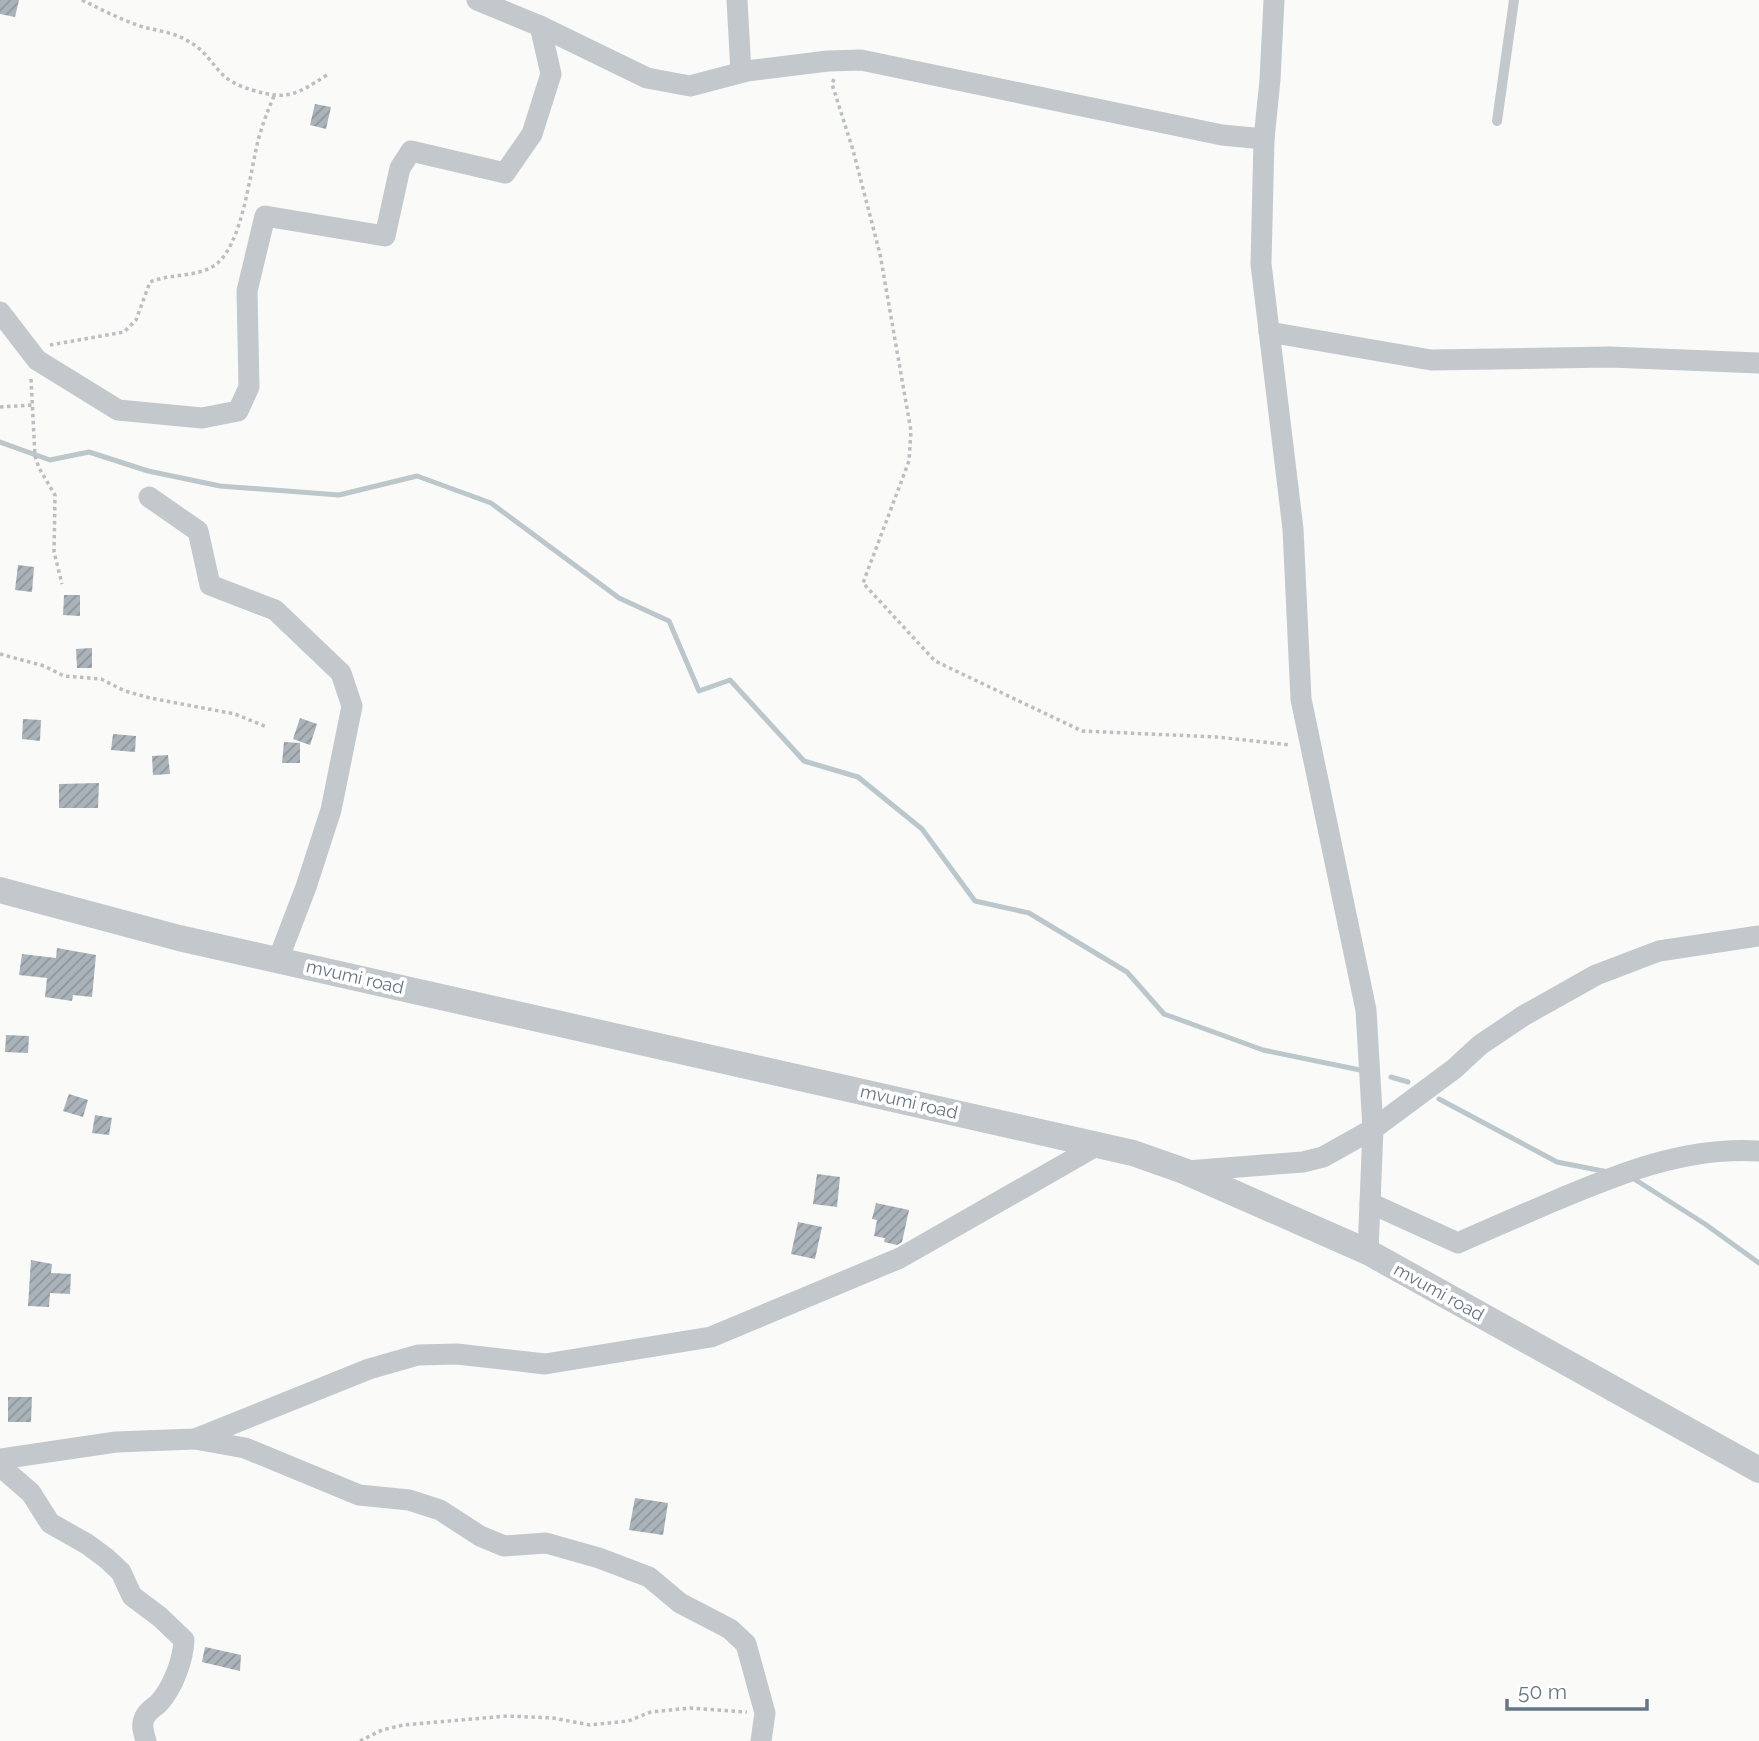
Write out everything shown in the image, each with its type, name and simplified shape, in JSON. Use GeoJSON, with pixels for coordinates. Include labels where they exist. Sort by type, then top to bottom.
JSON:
{"type":"FeatureCollection","features":[{"type":"Feature","properties":{"kind":"street"},"geometry":{"type":"LineString","coordinates":[[477,0],[540,26],[647,78],[690,86],[741,72],[861,60],[1222,135],[1264,139]]}},
{"type":"Feature","properties":{"kind":"street"},"geometry":{"type":"LineString","coordinates":[[737,0],[741,72]]}},
{"type":"Feature","properties":{"kind":"street"},"geometry":{"type":"LineString","coordinates":[[1274,0],[1264,139],[1261,264],[1293,529],[1301,699],[1366,1010],[1373,1129],[1368,1252]]}},
{"type":"Feature","properties":{"kind":"street"},"geometry":{"type":"LineString","coordinates":[[0,312],[37,360],[118,410],[202,418],[238,411],[249,387],[247,291],[265,216],[385,236],[400,168],[411,151],[505,173],[532,134],[551,74],[540,26]]}},
{"type":"Feature","properties":{"kind":"street"},"geometry":{"type":"LineString","coordinates":[[1269,332],[1431,360],[1610,357],[1759,363]]}},
{"type":"Feature","properties":{"kind":"street"},"geometry":{"type":"LineString","coordinates":[[149,497],[198,531],[210,585],[275,610],[341,673],[352,706],[331,810],[278,960]]}},
{"type":"Feature","properties":{"kind":"street","name":"mvumi road"},"geometry":{"type":"LineString","coordinates":[[0,890],[278,960],[1133,1153],[1184,1171],[1368,1252],[1759,1470]]}},
{"type":"Feature","properties":{"kind":"street"},"geometry":{"type":"LineString","coordinates":[[1184,1171],[1303,1163],[1323,1157],[1373,1129],[1454,1069],[1480,1045],[1523,1016],[1596,975],[1659,951],[1759,936]]}},
{"type":"Feature","properties":{"kind":"street"},"geometry":{"type":"LineString","coordinates":[[195,1439],[369,1369],[418,1355],[457,1354],[545,1364],[711,1337],[900,1258],[1098,1145]]}},
{"type":"Feature","properties":{"kind":"street"},"geometry":{"type":"LineString","coordinates":[[1370,1203],[1458,1243],[1619,1174],[1671,1159],[1730,1149],[1759,1151]]}},
{"type":"Feature","properties":{"kind":"street"},"geometry":{"type":"LineString","coordinates":[[0,1459],[116,1442],[195,1439],[245,1448],[359,1495],[409,1500],[440,1510],[480,1536],[504,1546],[546,1543],[599,1558],[649,1577],[680,1603],[730,1629],[746,1644],[765,1713],[761,1741]]}},
{"type":"Feature","properties":{"kind":"street"},"geometry":{"type":"LineString","coordinates":[[0,1466],[31,1493],[50,1523],[106,1558],[121,1572],[132,1596],[184,1640],[183,1655],[175,1674],[159,1703],[147,1712],[142,1722],[146,1741]]}},
{"type":"Feature","properties":{"kind":"lane"},"geometry":{"type":"LineString","coordinates":[[1497,121],[1514,0]]}},
{"type":"Feature","properties":{"kind":"path"},"geometry":{"type":"LineString","coordinates":[[82,0],[120,18],[190,41],[232,82],[274,96],[307,87],[327,75]]}},
{"type":"Feature","properties":{"kind":"path"},"geometry":{"type":"LineString","coordinates":[[841,61],[832,84],[853,150],[880,254],[911,431],[909,461],[863,583],[935,661],[1082,731],[1217,737],[1311,747]]}},
{"type":"Feature","properties":{"kind":"path"},"geometry":{"type":"LineString","coordinates":[[24,343],[51,345],[124,332],[131,328],[136,320],[150,282],[210,268],[221,261],[232,244],[249,187],[259,137],[274,96]]}},
{"type":"Feature","properties":{"kind":"path"},"geometry":{"type":"LineString","coordinates":[[30,375],[33,385],[35,456],[55,495],[54,552],[62,584]]}},
{"type":"Feature","properties":{"kind":"path"},"geometry":{"type":"LineString","coordinates":[[0,407],[32,405]]}},
{"type":"Feature","properties":{"kind":"path"},"geometry":{"type":"LineString","coordinates":[[0,654],[44,666],[64,676],[101,679],[125,691],[235,714],[267,727]]}},
{"type":"Feature","properties":{"kind":"path"},"geometry":{"type":"LineString","coordinates":[[360,1741],[382,1730],[403,1725],[507,1716],[552,1718],[590,1725],[628,1721],[651,1712],[690,1708],[765,1713]]}},
{"type":"Feature","properties":{"kind":"building"},"geometry":{"type":"Polygon","coordinates":[[[0,0],[19,0],[15,17],[0,14],[0,0]]]}},
{"type":"Feature","properties":{"kind":"building"},"geometry":{"type":"Polygon","coordinates":[[[315,104],[331,107],[326,129],[310,125],[315,104]]]}},
{"type":"Feature","properties":{"kind":"building"},"geometry":{"type":"Polygon","coordinates":[[[18,565],[34,567],[32,592],[15,590],[18,565]]]}},
{"type":"Feature","properties":{"kind":"building"},"geometry":{"type":"Polygon","coordinates":[[[64,595],[80,595],[80,616],[63,615],[64,595]]]}},
{"type":"Feature","properties":{"kind":"building"},"geometry":{"type":"Polygon","coordinates":[[[92,648],[92,668],[77,668],[76,649],[92,648]]]}},
{"type":"Feature","properties":{"kind":"building"},"geometry":{"type":"Polygon","coordinates":[[[300,718],[317,724],[310,745],[293,739],[300,718]]]}},
{"type":"Feature","properties":{"kind":"building"},"geometry":{"type":"Polygon","coordinates":[[[23,719],[41,720],[40,741],[22,739],[23,719]]]}},
{"type":"Feature","properties":{"kind":"building"},"geometry":{"type":"Polygon","coordinates":[[[113,734],[136,736],[135,752],[111,750],[113,734]]]}},
{"type":"Feature","properties":{"kind":"building"},"geometry":{"type":"Polygon","coordinates":[[[284,742],[300,743],[300,763],[282,763],[284,742]]]}},
{"type":"Feature","properties":{"kind":"building"},"geometry":{"type":"Polygon","coordinates":[[[168,755],[170,774],[153,775],[152,756],[168,755]]]}},
{"type":"Feature","properties":{"kind":"building"},"geometry":{"type":"Polygon","coordinates":[[[99,783],[98,808],[59,808],[59,784],[99,783]]]}},
{"type":"Feature","properties":{"kind":"building"},"geometry":{"type":"Polygon","coordinates":[[[57,948],[96,955],[92,997],[73,995],[72,1001],[45,997],[47,978],[19,975],[22,954],[56,958],[57,948]]]}},
{"type":"Feature","properties":{"kind":"building"},"geometry":{"type":"Polygon","coordinates":[[[6,1035],[29,1036],[28,1053],[5,1052],[6,1035]]]}},
{"type":"Feature","properties":{"kind":"building"},"geometry":{"type":"Polygon","coordinates":[[[69,1094],[88,1100],[83,1117],[63,1111],[69,1094]]]}},
{"type":"Feature","properties":{"kind":"building"},"geometry":{"type":"Polygon","coordinates":[[[95,1115],[112,1118],[109,1135],[92,1133],[95,1115]]]}},
{"type":"Feature","properties":{"kind":"building"},"geometry":{"type":"Polygon","coordinates":[[[817,1174],[840,1177],[837,1207],[813,1204],[817,1174]]]}},
{"type":"Feature","properties":{"kind":"building"},"geometry":{"type":"Polygon","coordinates":[[[876,1203],[909,1210],[902,1242],[897,1245],[884,1242],[885,1238],[874,1236],[877,1220],[872,1219],[876,1203]]]}},
{"type":"Feature","properties":{"kind":"building"},"geometry":{"type":"Polygon","coordinates":[[[798,1222],[822,1227],[815,1259],[791,1254],[798,1222]]]}},
{"type":"Feature","properties":{"kind":"building"},"geometry":{"type":"Polygon","coordinates":[[[31,1260],[52,1264],[51,1273],[71,1274],[70,1294],[50,1293],[49,1307],[28,1306],[31,1260]]]}},
{"type":"Feature","properties":{"kind":"building"},"geometry":{"type":"Polygon","coordinates":[[[8,1397],[32,1397],[31,1422],[8,1422],[8,1397]]]}},
{"type":"Feature","properties":{"kind":"building"},"geometry":{"type":"Polygon","coordinates":[[[635,1498],[668,1503],[663,1535],[629,1530],[635,1498]]]}},
{"type":"Feature","properties":{"kind":"building"},"geometry":{"type":"Polygon","coordinates":[[[205,1647],[241,1655],[240,1671],[202,1662],[205,1647]]]}},
{"type":"Feature","properties":{"kind":"waterway"},"geometry":{"type":"LineString","coordinates":[[0,442],[50,460],[89,452],[148,471],[220,486],[339,495],[417,476],[491,503],[619,598],[669,621],[699,691],[730,680],[804,761],[858,777],[922,829],[975,901],[1029,913],[1127,972],[1164,1014],[1263,1050],[1360,1070]]}},
{"type":"Feature","properties":{"kind":"waterway"},"geometry":{"type":"LineString","coordinates":[[1391,1077],[1408,1082]]}},
{"type":"Feature","properties":{"kind":"waterway"},"geometry":{"type":"LineString","coordinates":[[1439,1099],[1557,1162],[1608,1172]]}},
{"type":"Feature","properties":{"kind":"waterway"},"geometry":{"type":"LineString","coordinates":[[1631,1177],[1705,1224],[1759,1263]]}}]}
